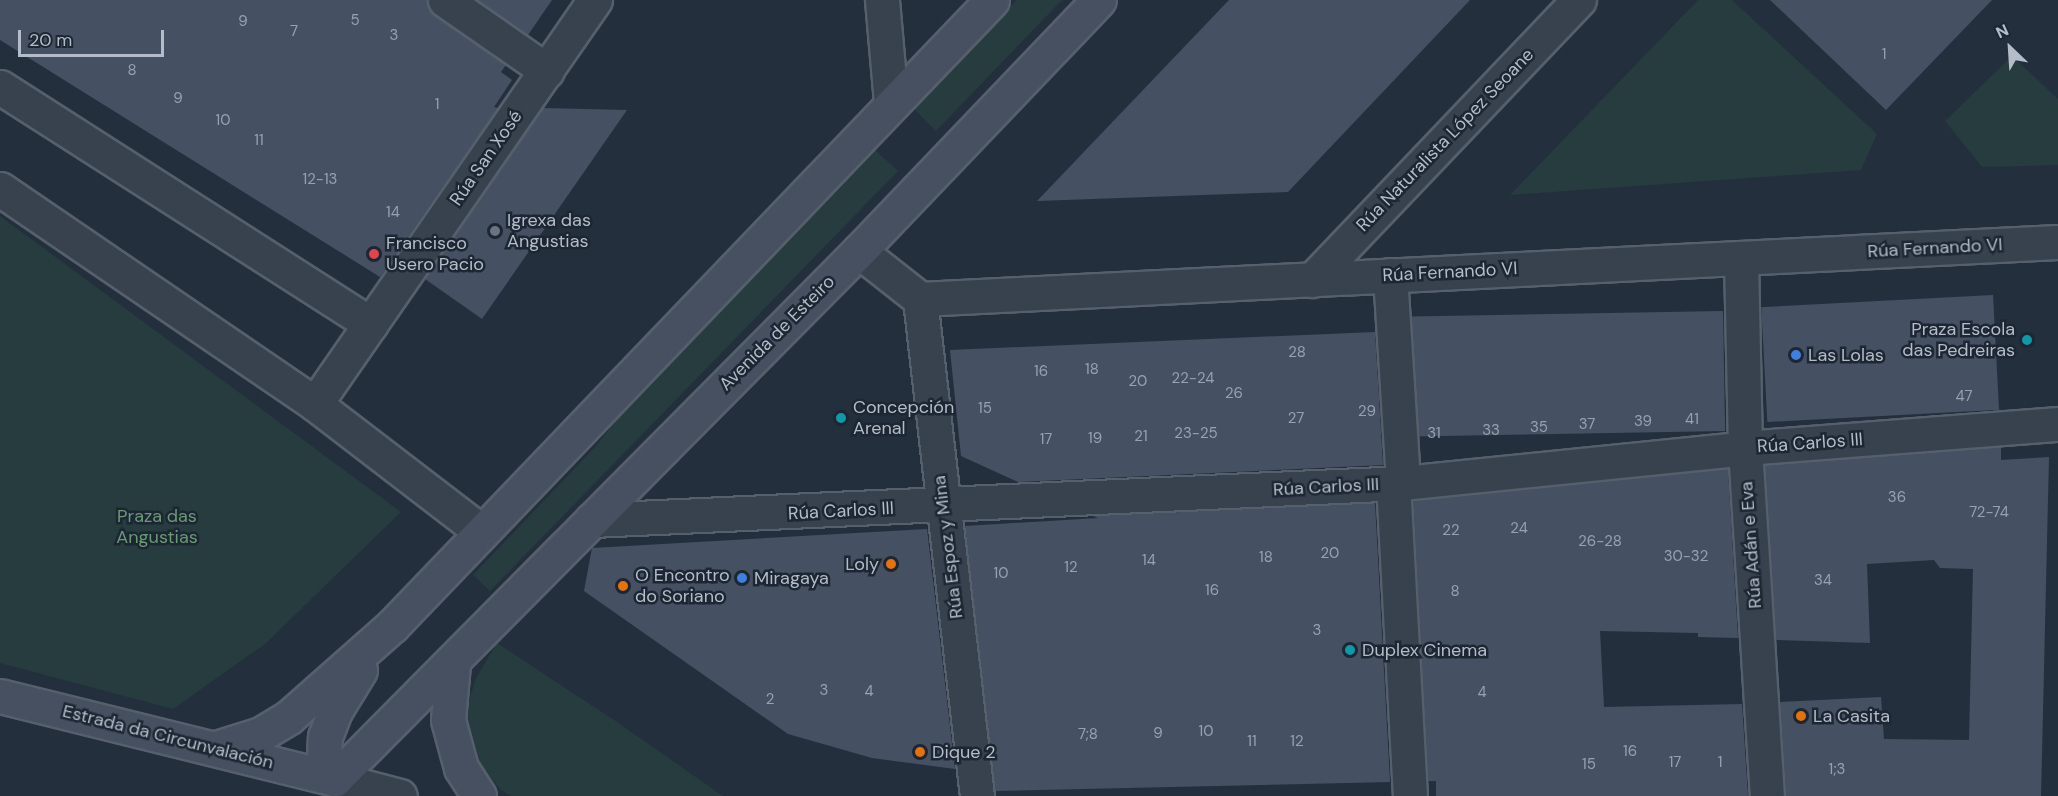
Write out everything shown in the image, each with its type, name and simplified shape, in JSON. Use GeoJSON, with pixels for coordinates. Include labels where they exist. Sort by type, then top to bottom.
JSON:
{"type":"FeatureCollection","features":[{"type":"Feature","properties":{"kind":"main road"},"geometry":{"type":"LineString","coordinates":[[216,748],[261,734],[289,717],[392,626],[891,102],[992,0]]}},
{"type":"Feature","properties":{"kind":"main road","name":"Avenida de Esteiro"},"geometry":{"type":"LineString","coordinates":[[335,779],[453,664],[592,520],[859,251],[1100,0]]}},
{"type":"Feature","properties":{"kind":"main road"},"geometry":{"type":"LineString","coordinates":[[335,779],[324,761],[325,737],[352,682],[392,626]]}},
{"type":"Feature","properties":{"kind":"main road"},"geometry":{"type":"LineString","coordinates":[[453,664],[448,720],[461,768],[479,796]]}},
{"type":"Feature","properties":{"kind":"main road","name":"Estrada da Circunvalación"},"geometry":{"type":"LineString","coordinates":[[0,696],[335,779]]}},
{"type":"Feature","properties":{"kind":"street"},"geometry":{"type":"LineString","coordinates":[[445,0],[547,71]]}},
{"type":"Feature","properties":{"kind":"street","name":"Rúa San Xosé"},"geometry":{"type":"LineString","coordinates":[[315,405],[595,0]]}},
{"type":"Feature","properties":{"kind":"street"},"geometry":{"type":"LineString","coordinates":[[882,0],[891,102]]}},
{"type":"Feature","properties":{"kind":"street","name":"Rúa Naturalista López Seoane"},"geometry":{"type":"LineString","coordinates":[[1312,280],[1578,0]]}},
{"type":"Feature","properties":{"kind":"street"},"geometry":{"type":"LineString","coordinates":[[0,87],[371,324]]}},
{"type":"Feature","properties":{"kind":"street"},"geometry":{"type":"LineString","coordinates":[[0,189],[315,405],[482,532]]}},
{"type":"Feature","properties":{"kind":"street","name":"Rúa Fernando VI"},"geometry":{"type":"LineString","coordinates":[[920,299],[2058,242]]}},
{"type":"Feature","properties":{"kind":"street"},"geometry":{"type":"LineString","coordinates":[[859,251],[920,299]]}},
{"type":"Feature","properties":{"kind":"street","name":"Rúa Adán e Eva"},"geometry":{"type":"LineString","coordinates":[[1741,258],[1745,448],[1767,796]]}},
{"type":"Feature","properties":{"kind":"street"},"geometry":{"type":"LineString","coordinates":[[1390,275],[1410,796]]}},
{"type":"Feature","properties":{"kind":"street","name":"Rúa Espoz y Mina"},"geometry":{"type":"LineString","coordinates":[[920,299],[977,796]]}},
{"type":"Feature","properties":{"kind":"street","name":"Rúa Carlos III"},"geometry":{"type":"LineString","coordinates":[[592,520],[943,506],[1398,483],[1745,448],[2058,423]]}},
{"type":"Feature","properties":{"kind":"street"},"geometry":{"type":"LineString","coordinates":[[335,779],[400,796]]}},
{"type":"Feature","properties":{"kind":"green space"},"geometry":{"type":"Polygon","coordinates":[[[1017,0],[1062,0],[936,131],[913,108],[1017,0]]]}},
{"type":"Feature","properties":{"kind":"green space"},"geometry":{"type":"Polygon","coordinates":[[[1698,0],[1732,0],[1877,134],[1861,170],[1510,195],[1698,0]]]}},
{"type":"Feature","properties":{"kind":"green space"},"geometry":{"type":"Polygon","coordinates":[[[2012,56],[2058,99],[2058,165],[1982,167],[1945,121],[2012,56]]]}},
{"type":"Feature","properties":{"kind":"green space"},"geometry":{"type":"Polygon","coordinates":[[[873,148],[898,171],[490,591],[473,575],[597,445],[632,399],[873,148]]]}},
{"type":"Feature","properties":{"kind":"green space","name":"Praza das Angustias"},"geometry":{"type":"Polygon","coordinates":[[[0,216],[401,512],[265,644],[173,709],[0,663],[0,216]]]}},
{"type":"Feature","properties":{"kind":"green space"},"geometry":{"type":"Polygon","coordinates":[[[497,643],[617,722],[723,796],[511,796],[501,790],[481,766],[471,742],[466,710],[476,678],[497,643]]]}},
{"type":"Feature","properties":{"kind":"building"},"geometry":{"type":"Polygon","coordinates":[[[0,0],[427,0],[434,15],[506,65],[501,72],[512,80],[494,107],[498,108],[380,277],[0,40],[0,0]]]}},
{"type":"Feature","properties":{"kind":"building"},"geometry":{"type":"Polygon","coordinates":[[[478,0],[552,0],[528,35],[478,0]]]}},
{"type":"Feature","properties":{"kind":"building"},"geometry":{"type":"Polygon","coordinates":[[[1229,0],[1470,0],[1288,192],[1037,201],[1229,0]]]}},
{"type":"Feature","properties":{"kind":"building"},"geometry":{"type":"Polygon","coordinates":[[[1770,0],[1992,0],[1886,110],[1770,0]]]}},
{"type":"Feature","properties":{"kind":"building","name":"Igrexa das Angustias"},"geometry":{"type":"Polygon","coordinates":[[[543,108],[627,110],[482,319],[425,279],[543,108]]]}},
{"type":"Feature","properties":{"kind":"building"},"geometry":{"type":"Polygon","coordinates":[[[1993,295],[1999,410],[1767,422],[1761,307],[1993,295]]]}},
{"type":"Feature","properties":{"kind":"building"},"geometry":{"type":"Polygon","coordinates":[[[1723,311],[1725,431],[1413,436],[1411,316],[1723,311]]]}},
{"type":"Feature","properties":{"kind":"building"},"geometry":{"type":"Polygon","coordinates":[[[1375,332],[1383,465],[1018,482],[961,456],[950,350],[1375,332]]]}},
{"type":"Feature","properties":{"kind":"building"},"geometry":{"type":"Polygon","coordinates":[[[2001,447],[2001,460],[2049,457],[2041,796],[1786,796],[1780,702],[1881,697],[1884,739],[1969,740],[1973,569],[1940,568],[1934,560],[1867,564],[1870,643],[1776,640],[1765,465],[2001,447]]]}},
{"type":"Feature","properties":{"kind":"building"},"geometry":{"type":"Polygon","coordinates":[[[1728,469],[1738,638],[1698,637],[1698,633],[1600,631],[1604,707],[1742,704],[1748,796],[1436,796],[1436,781],[1428,781],[1413,501],[1728,469]]]}},
{"type":"Feature","properties":{"kind":"building"},"geometry":{"type":"Polygon","coordinates":[[[1375,503],[1390,782],[995,791],[965,526],[1098,518],[1093,516],[1375,503]]]}},
{"type":"Feature","properties":{"kind":"building"},"geometry":{"type":"Polygon","coordinates":[[[927,529],[955,769],[872,758],[788,734],[584,591],[592,548],[927,529]]]}},
{"type":"Feature","properties":{"kind":"place","name":"Igrexa das Angustias"},"geometry":{"type":"Point","coordinates":[495,231]}},
{"type":"Feature","properties":{"kind":"place","name":"Francisco Usero Pacio"},"geometry":{"type":"Point","coordinates":[374,254]}},
{"type":"Feature","properties":{"kind":"place","name":"Praza Escola das Pedreiras"},"geometry":{"type":"Point","coordinates":[2027,340]}},
{"type":"Feature","properties":{"kind":"place","name":"Las Lolas"},"geometry":{"type":"Point","coordinates":[1796,355]}},
{"type":"Feature","properties":{"kind":"place","name":"Concepción Arenal"},"geometry":{"type":"Point","coordinates":[841,418]}},
{"type":"Feature","properties":{"kind":"place","name":"Loly"},"geometry":{"type":"Point","coordinates":[891,564]}},
{"type":"Feature","properties":{"kind":"place","name":"Miragaya"},"geometry":{"type":"Point","coordinates":[742,578]}},
{"type":"Feature","properties":{"kind":"place","name":"O Encontro do Soriano"},"geometry":{"type":"Point","coordinates":[623,586]}},
{"type":"Feature","properties":{"kind":"place","name":"Duplex Cinema"},"geometry":{"type":"Point","coordinates":[1350,650]}},
{"type":"Feature","properties":{"kind":"place","name":"La Casita"},"geometry":{"type":"Point","coordinates":[1801,716]}},
{"type":"Feature","properties":{"kind":"place","name":"Dique 2"},"geometry":{"type":"Point","coordinates":[920,752]}}]}
